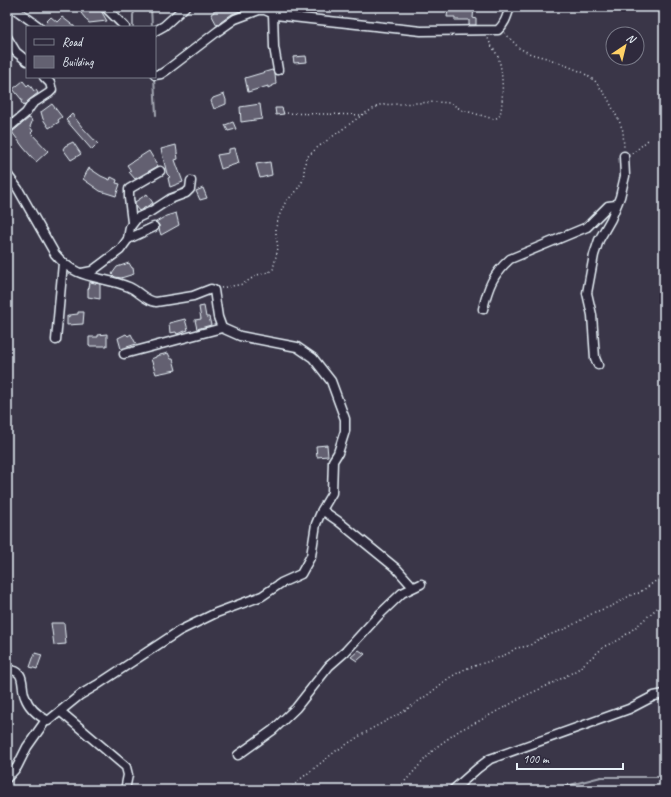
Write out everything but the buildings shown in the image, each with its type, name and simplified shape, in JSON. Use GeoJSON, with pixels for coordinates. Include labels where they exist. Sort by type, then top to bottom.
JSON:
{"type":"FeatureCollection","features":[{"type":"Feature","properties":{"kind":"street"},"geometry":{"type":"LineString","coordinates":[[12,7],[38,26]]}},
{"type":"Feature","properties":{"kind":"street"},"geometry":{"type":"LineString","coordinates":[[105,7],[124,26]]}},
{"type":"Feature","properties":{"kind":"street"},"geometry":{"type":"LineString","coordinates":[[156,30],[164,26],[185,7]]}},
{"type":"Feature","properties":{"kind":"street"},"geometry":{"type":"LineString","coordinates":[[156,75],[168,70],[235,19],[259,10],[265,10],[273,14],[301,18],[421,31],[498,30],[503,26],[510,7]]}},
{"type":"Feature","properties":{"kind":"street"},"geometry":{"type":"LineString","coordinates":[[273,14],[274,47],[278,70]]}},
{"type":"Feature","properties":{"kind":"street"},"geometry":{"type":"LineString","coordinates":[[7,37],[16,52],[26,60]]}},
{"type":"Feature","properties":{"kind":"street"},"geometry":{"type":"LineString","coordinates":[[7,129],[26,113],[32,104],[52,90],[50,83],[45,78]]}},
{"type":"Feature","properties":{"kind":"street"},"geometry":{"type":"LineString","coordinates":[[598,365],[595,358],[592,315],[587,293],[596,247],[602,233],[611,219],[625,176],[624,156]]}},
{"type":"Feature","properties":{"kind":"street"},"geometry":{"type":"LineString","coordinates":[[79,273],[92,271],[120,250],[128,238],[132,222],[129,189],[160,171]]}},
{"type":"Feature","properties":{"kind":"street"},"geometry":{"type":"LineString","coordinates":[[7,174],[18,189],[55,254],[63,263],[79,273],[130,287],[151,302],[193,296],[213,289],[218,317],[222,328]]}},
{"type":"Feature","properties":{"kind":"street"},"geometry":{"type":"LineString","coordinates":[[132,222],[170,199],[186,193],[190,189],[192,181]]}},
{"type":"Feature","properties":{"kind":"street"},"geometry":{"type":"LineString","coordinates":[[484,309],[490,282],[510,258],[587,227],[608,206],[616,206]]}},
{"type":"Feature","properties":{"kind":"street"},"geometry":{"type":"LineString","coordinates":[[128,238],[154,227]]}},
{"type":"Feature","properties":{"kind":"street"},"geometry":{"type":"LineString","coordinates":[[56,340],[63,263]]}},
{"type":"Feature","properties":{"kind":"street"},"geometry":{"type":"LineString","coordinates":[[7,670],[12,670],[18,673],[21,677],[25,697],[30,706],[40,717],[48,722],[80,695],[179,631],[228,608],[252,601],[281,583],[301,574],[311,556],[316,524],[332,493],[333,461],[338,452],[345,431],[345,419],[331,381],[313,358],[297,347],[240,336],[222,328],[124,354]]}},
{"type":"Feature","properties":{"kind":"street"},"geometry":{"type":"LineString","coordinates":[[322,510],[338,521],[397,569],[413,587]]}},
{"type":"Feature","properties":{"kind":"street"},"geometry":{"type":"LineString","coordinates":[[238,755],[280,725],[299,705],[329,666],[345,652],[373,620],[402,593],[421,584]]}},
{"type":"Feature","properties":{"kind":"street"},"geometry":{"type":"LineString","coordinates":[[453,790],[490,759],[629,709],[654,696],[664,694]]}},
{"type":"Feature","properties":{"kind":"street"},"geometry":{"type":"LineString","coordinates":[[61,712],[126,767],[128,775],[125,790]]}},
{"type":"Feature","properties":{"kind":"street"},"geometry":{"type":"LineString","coordinates":[[7,778],[17,766],[27,747],[46,720]]}},
{"type":"Feature","properties":{"kind":"path"},"geometry":{"type":"LineString","coordinates":[[509,36],[519,48],[582,72],[595,81],[607,97],[620,122],[623,131],[624,156],[632,154],[648,140]]}},
{"type":"Feature","properties":{"kind":"path"},"geometry":{"type":"LineString","coordinates":[[213,289],[243,284],[257,275],[269,272],[273,269],[278,248],[276,227],[279,216],[286,202],[305,177],[304,170],[306,158],[318,147],[380,105],[436,102],[450,103],[462,110],[494,119],[500,117],[502,110],[501,71],[499,60],[490,43]]}},
{"type":"Feature","properties":{"kind":"path"},"geometry":{"type":"LineString","coordinates":[[283,113],[362,116]]}},
{"type":"Feature","properties":{"kind":"path"},"geometry":{"type":"LineString","coordinates":[[664,274],[661,280],[664,285]]}},
{"type":"Feature","properties":{"kind":"path"},"geometry":{"type":"LineString","coordinates":[[290,790],[298,781],[336,752],[371,729],[401,713],[465,668],[493,660],[516,648],[529,646],[539,639],[567,628],[595,612],[612,606],[633,594],[639,593],[664,575]]}},
{"type":"Feature","properties":{"kind":"path"},"geometry":{"type":"LineString","coordinates":[[397,790],[435,748],[460,730],[577,670],[605,646],[619,640],[637,626],[664,602]]}},
{"type":"Feature","properties":{"kind":"waterway"},"geometry":{"type":"LineString","coordinates":[[133,26],[133,15],[136,7]]}},
{"type":"Feature","properties":{"kind":"waterway"},"geometry":{"type":"LineString","coordinates":[[151,7],[152,26]]}},
{"type":"Feature","properties":{"kind":"waterway"},"geometry":{"type":"LineString","coordinates":[[154,78],[156,115]]}},
{"type":"Feature","properties":{"kind":"waterway"},"geometry":{"type":"LineString","coordinates":[[551,790],[601,777],[664,777]]}}]}
